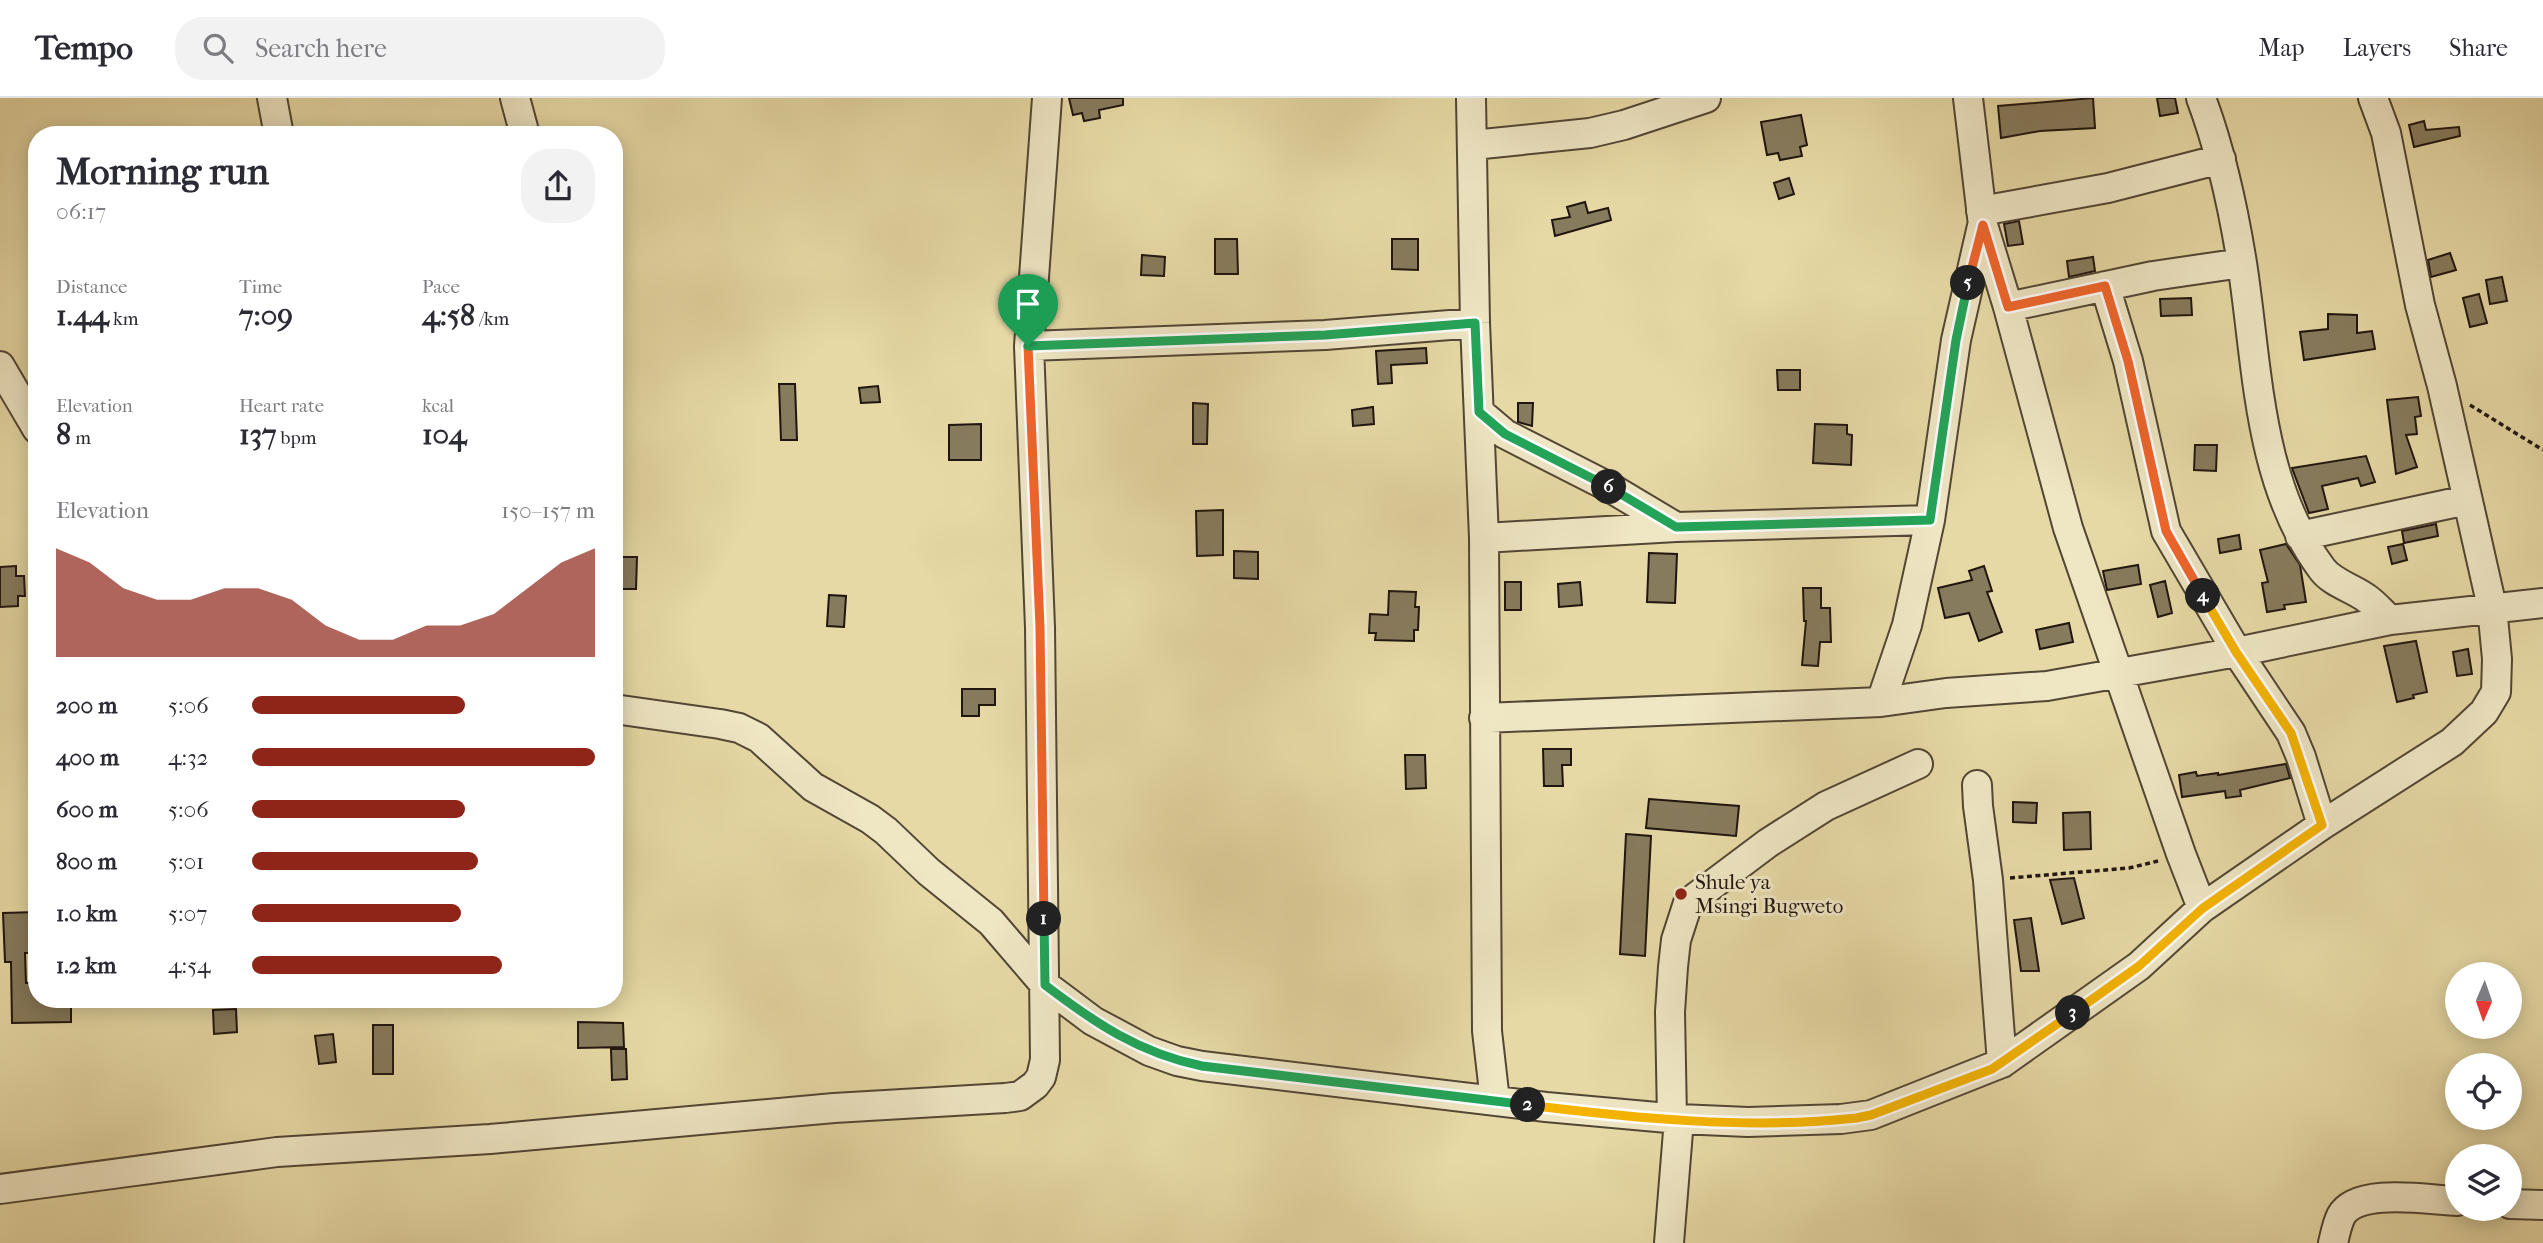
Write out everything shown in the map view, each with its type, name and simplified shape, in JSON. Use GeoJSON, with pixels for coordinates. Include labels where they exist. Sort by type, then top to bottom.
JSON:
{"type":"FeatureCollection","features":[{"type":"Feature","properties":{"kind":"street"},"geometry":{"type":"LineString","coordinates":[[272,98],[277,126]]}},
{"type":"Feature","properties":{"kind":"street"},"geometry":{"type":"LineString","coordinates":[[515,98],[523,126]]}},
{"type":"Feature","properties":{"kind":"street"},"geometry":{"type":"LineString","coordinates":[[0,1189],[277,1152],[490,1139],[834,1108],[1020,1096],[1035,1085],[1041,1077],[1045,1060],[1045,985],[1040,627],[1028,346],[1047,98]]}},
{"type":"Feature","properties":{"kind":"street"},"geometry":{"type":"LineString","coordinates":[[1471,98],[1475,323],[1484,538],[1487,1031],[1494,1101]]}},
{"type":"Feature","properties":{"kind":"street"},"geometry":{"type":"LineString","coordinates":[[1473,145],[1590,133],[1624,125],[1706,98]]}},
{"type":"Feature","properties":{"kind":"street"},"geometry":{"type":"LineString","coordinates":[[1968,98],[1982,218],[2068,528],[2180,854],[2203,908]]}},
{"type":"Feature","properties":{"kind":"street"},"geometry":{"type":"LineString","coordinates":[[2201,98],[2221,159],[2242,263],[2253,355],[2271,457],[2279,485],[2300,536],[2325,573],[2368,599],[2390,620]]}},
{"type":"Feature","properties":{"kind":"street"},"geometry":{"type":"LineString","coordinates":[[623,710],[720,724],[739,728],[759,738],[813,787],[870,819],[929,872],[991,922],[1045,985],[1093,1021],[1149,1051],[1177,1061],[1494,1101],[1676,1118],[1748,1122],[1864,1116],[1980,1074],[2002,1063],[2139,966],[2203,908],[2322,825],[2452,742],[2492,703],[2496,692],[2497,659],[2492,607],[2442,386],[2420,305],[2386,133],[2373,98]]}},
{"type":"Feature","properties":{"kind":"street"},"geometry":{"type":"LineString","coordinates":[[1982,218],[2221,159]]}},
{"type":"Feature","properties":{"kind":"street"},"geometry":{"type":"LineString","coordinates":[[1881,702],[1908,625],[1930,520],[1956,340],[1982,218]]}},
{"type":"Feature","properties":{"kind":"street"},"geometry":{"type":"LineString","coordinates":[[2008,307],[2153,276],[2242,263]]}},
{"type":"Feature","properties":{"kind":"street"},"geometry":{"type":"LineString","coordinates":[[2105,286],[2128,361],[2166,531],[2236,652],[2291,733],[2322,825]]}},
{"type":"Feature","properties":{"kind":"street"},"geometry":{"type":"LineString","coordinates":[[1028,346],[1325,335],[1475,323]]}},
{"type":"Feature","properties":{"kind":"street"},"geometry":{"type":"LineString","coordinates":[[0,366],[28,414]]}},
{"type":"Feature","properties":{"kind":"street"},"geometry":{"type":"LineString","coordinates":[[1479,412],[1505,434],[1609,487],[1676,527]]}},
{"type":"Feature","properties":{"kind":"street"},"geometry":{"type":"LineString","coordinates":[[2300,536],[2467,500]]}},
{"type":"Feature","properties":{"kind":"street"},"geometry":{"type":"LineString","coordinates":[[1484,538],[1676,527],[1930,520]]}},
{"type":"Feature","properties":{"kind":"street"},"geometry":{"type":"LineString","coordinates":[[1484,718],[1881,702],[1946,693],[2047,686],[2236,652],[2390,620],[2543,603]]}},
{"type":"Feature","properties":{"kind":"street"},"geometry":{"type":"LineString","coordinates":[[1669,1243],[1676,1118],[1671,1013],[1673,967],[1676,940],[1688,902],[1768,843],[1826,806],[1917,764]]}},
{"type":"Feature","properties":{"kind":"street"},"geometry":{"type":"LineString","coordinates":[[1977,785],[1988,880],[2002,1063]]}},
{"type":"Feature","properties":{"kind":"street"},"geometry":{"type":"LineString","coordinates":[[2333,1243],[2341,1216],[2351,1205],[2372,1197],[2445,1201]]}},
{"type":"Feature","properties":{"kind":"street"},"geometry":{"type":"LineString","coordinates":[[2522,1204],[2543,1205]]}},
{"type":"Feature","properties":{"kind":"path"},"geometry":{"type":"LineString","coordinates":[[2442,386],[2543,450]]}},
{"type":"Feature","properties":{"kind":"path"},"geometry":{"type":"LineString","coordinates":[[1988,880],[2146,865],[2180,854]]}},
{"type":"Feature","properties":{"kind":"building"},"geometry":{"type":"Polygon","coordinates":[[[1069,98],[1123,98],[1123,105],[1099,110],[1100,118],[1084,121],[1082,113],[1073,115],[1069,98]]]}},
{"type":"Feature","properties":{"kind":"building"},"geometry":{"type":"Polygon","coordinates":[[[2093,98],[2095,128],[2040,131],[2001,138],[1998,106],[2093,98]]]}},
{"type":"Feature","properties":{"kind":"building"},"geometry":{"type":"Polygon","coordinates":[[[2157,98],[2175,98],[2178,113],[2160,116],[2157,98]]]}},
{"type":"Feature","properties":{"kind":"building"},"geometry":{"type":"Polygon","coordinates":[[[1801,115],[1807,145],[1800,147],[1802,156],[1780,160],[1778,153],[1767,155],[1761,122],[1801,115]]]}},
{"type":"Feature","properties":{"kind":"building"},"geometry":{"type":"Polygon","coordinates":[[[2424,121],[2426,130],[2459,127],[2460,136],[2414,147],[2409,125],[2424,121]]]}},
{"type":"Feature","properties":{"kind":"building"},"geometry":{"type":"Polygon","coordinates":[[[1789,178],[1794,194],[1779,199],[1774,183],[1789,178]]]}},
{"type":"Feature","properties":{"kind":"building"},"geometry":{"type":"Polygon","coordinates":[[[1585,202],[1588,213],[1608,208],[1611,220],[1555,236],[1552,220],[1570,217],[1567,207],[1585,202]]]}},
{"type":"Feature","properties":{"kind":"building"},"geometry":{"type":"Polygon","coordinates":[[[2019,221],[2023,244],[2008,246],[2004,224],[2019,221]]]}},
{"type":"Feature","properties":{"kind":"building"},"geometry":{"type":"Polygon","coordinates":[[[1215,239],[1237,239],[1238,274],[1215,274],[1215,239]]]}},
{"type":"Feature","properties":{"kind":"building"},"geometry":{"type":"Polygon","coordinates":[[[1392,239],[1418,239],[1418,270],[1392,269],[1392,239]]]}},
{"type":"Feature","properties":{"kind":"building"},"geometry":{"type":"Polygon","coordinates":[[[2450,253],[2456,270],[2431,277],[2428,260],[2450,253]]]}},
{"type":"Feature","properties":{"kind":"building"},"geometry":{"type":"Polygon","coordinates":[[[1142,255],[1165,257],[1164,276],[1141,275],[1142,255]]]}},
{"type":"Feature","properties":{"kind":"building"},"geometry":{"type":"Polygon","coordinates":[[[2093,257],[2095,271],[2069,277],[2067,261],[2093,257]]]}},
{"type":"Feature","properties":{"kind":"building"},"geometry":{"type":"Polygon","coordinates":[[[2502,277],[2507,301],[2490,304],[2486,280],[2502,277]]]}},
{"type":"Feature","properties":{"kind":"building"},"geometry":{"type":"Polygon","coordinates":[[[2479,294],[2487,323],[2470,327],[2463,298],[2479,294]]]}},
{"type":"Feature","properties":{"kind":"building"},"geometry":{"type":"Polygon","coordinates":[[[2191,298],[2192,315],[2161,316],[2160,299],[2191,298]]]}},
{"type":"Feature","properties":{"kind":"building"},"geometry":{"type":"Polygon","coordinates":[[[2328,314],[2357,315],[2357,333],[2372,331],[2375,349],[2304,360],[2300,332],[2328,329],[2328,314]]]}},
{"type":"Feature","properties":{"kind":"building"},"geometry":{"type":"Polygon","coordinates":[[[1426,348],[1427,363],[1391,365],[1392,383],[1378,384],[1376,351],[1426,348]]]}},
{"type":"Feature","properties":{"kind":"building"},"geometry":{"type":"Polygon","coordinates":[[[1777,370],[1800,370],[1800,390],[1778,390],[1777,370]]]}},
{"type":"Feature","properties":{"kind":"building"},"geometry":{"type":"Polygon","coordinates":[[[779,384],[795,384],[797,440],[781,440],[779,384]]]}},
{"type":"Feature","properties":{"kind":"building"},"geometry":{"type":"Polygon","coordinates":[[[878,386],[880,402],[861,403],[859,388],[878,386]]]}},
{"type":"Feature","properties":{"kind":"building"},"geometry":{"type":"Polygon","coordinates":[[[2418,397],[2421,416],[2415,417],[2417,434],[2406,435],[2417,467],[2396,474],[2387,400],[2418,397]]]}},
{"type":"Feature","properties":{"kind":"building"},"geometry":{"type":"Polygon","coordinates":[[[1193,403],[1208,404],[1207,444],[1193,444],[1193,403]]]}},
{"type":"Feature","properties":{"kind":"building"},"geometry":{"type":"Polygon","coordinates":[[[1518,403],[1533,403],[1532,426],[1518,422],[1518,403]]]}},
{"type":"Feature","properties":{"kind":"building"},"geometry":{"type":"Polygon","coordinates":[[[1373,407],[1374,424],[1353,426],[1352,410],[1373,407]]]}},
{"type":"Feature","properties":{"kind":"building"},"geometry":{"type":"Polygon","coordinates":[[[981,424],[981,460],[949,460],[949,425],[981,424]]]}},
{"type":"Feature","properties":{"kind":"building"},"geometry":{"type":"Polygon","coordinates":[[[1815,424],[1847,425],[1847,434],[1852,435],[1851,465],[1813,463],[1815,424]]]}},
{"type":"Feature","properties":{"kind":"building"},"geometry":{"type":"Polygon","coordinates":[[[2195,445],[2217,445],[2216,471],[2194,470],[2195,445]]]}},
{"type":"Feature","properties":{"kind":"building"},"geometry":{"type":"Polygon","coordinates":[[[2366,456],[2375,482],[2361,486],[2358,478],[2322,486],[2328,509],[2309,513],[2292,468],[2366,456]]]}},
{"type":"Feature","properties":{"kind":"building"},"geometry":{"type":"Polygon","coordinates":[[[1223,510],[1223,555],[1197,556],[1196,511],[1223,510]]]}},
{"type":"Feature","properties":{"kind":"building"},"geometry":{"type":"Polygon","coordinates":[[[2436,524],[2438,536],[2404,543],[2402,531],[2436,524]]]}},
{"type":"Feature","properties":{"kind":"building"},"geometry":{"type":"Polygon","coordinates":[[[2239,535],[2241,549],[2220,553],[2218,539],[2239,535]]]}},
{"type":"Feature","properties":{"kind":"building"},"geometry":{"type":"Polygon","coordinates":[[[2286,544],[2300,565],[2306,602],[2284,605],[2285,609],[2267,612],[2262,583],[2268,582],[2260,550],[2286,544]]]}},
{"type":"Feature","properties":{"kind":"building"},"geometry":{"type":"Polygon","coordinates":[[[2403,544],[2407,560],[2392,564],[2388,547],[2403,544]]]}},
{"type":"Feature","properties":{"kind":"building"},"geometry":{"type":"Polygon","coordinates":[[[1234,551],[1258,552],[1258,579],[1234,578],[1234,551]]]}},
{"type":"Feature","properties":{"kind":"building"},"geometry":{"type":"Polygon","coordinates":[[[1649,553],[1677,554],[1675,603],[1647,602],[1649,553]]]}},
{"type":"Feature","properties":{"kind":"building"},"geometry":{"type":"Polygon","coordinates":[[[623,557],[637,557],[636,589],[623,589],[623,557]]]}},
{"type":"Feature","properties":{"kind":"building"},"geometry":{"type":"Polygon","coordinates":[[[2138,565],[2141,584],[2107,590],[2103,571],[2138,565]]]}},
{"type":"Feature","properties":{"kind":"building"},"geometry":{"type":"Polygon","coordinates":[[[16,566],[16,576],[24,576],[25,596],[18,596],[18,606],[0,607],[0,567],[16,566]]]}},
{"type":"Feature","properties":{"kind":"building"},"geometry":{"type":"Polygon","coordinates":[[[1984,566],[1992,591],[1987,592],[2002,632],[1979,641],[1969,613],[1945,618],[1938,588],[1972,580],[1969,571],[1984,566]]]}},
{"type":"Feature","properties":{"kind":"building"},"geometry":{"type":"Polygon","coordinates":[[[2165,581],[2172,613],[2158,617],[2150,585],[2165,581]]]}},
{"type":"Feature","properties":{"kind":"building"},"geometry":{"type":"Polygon","coordinates":[[[1505,582],[1521,582],[1521,610],[1505,610],[1505,582]]]}},
{"type":"Feature","properties":{"kind":"building"},"geometry":{"type":"Polygon","coordinates":[[[1580,582],[1582,605],[1559,607],[1558,584],[1580,582]]]}},
{"type":"Feature","properties":{"kind":"building"},"geometry":{"type":"Polygon","coordinates":[[[1803,588],[1821,588],[1821,608],[1830,608],[1831,642],[1820,642],[1818,666],[1802,665],[1806,621],[1803,588]]]}},
{"type":"Feature","properties":{"kind":"building"},"geometry":{"type":"Polygon","coordinates":[[[1389,591],[1416,592],[1415,607],[1419,607],[1418,630],[1414,630],[1414,641],[1375,640],[1376,633],[1369,633],[1370,614],[1388,615],[1389,591]]]}},
{"type":"Feature","properties":{"kind":"building"},"geometry":{"type":"Polygon","coordinates":[[[829,595],[846,596],[844,627],[827,626],[829,595]]]}},
{"type":"Feature","properties":{"kind":"building"},"geometry":{"type":"Polygon","coordinates":[[[2069,623],[2073,642],[2040,649],[2036,630],[2069,623]]]}},
{"type":"Feature","properties":{"kind":"building"},"geometry":{"type":"Polygon","coordinates":[[[2416,641],[2427,692],[2397,702],[2384,646],[2416,641]]]}},
{"type":"Feature","properties":{"kind":"building"},"geometry":{"type":"Polygon","coordinates":[[[2468,649],[2472,674],[2457,676],[2453,652],[2468,649]]]}},
{"type":"Feature","properties":{"kind":"building"},"geometry":{"type":"Polygon","coordinates":[[[962,689],[995,689],[995,705],[979,705],[979,716],[962,716],[962,689]]]}},
{"type":"Feature","properties":{"kind":"building"},"geometry":{"type":"Polygon","coordinates":[[[1543,749],[1571,749],[1571,765],[1562,765],[1563,786],[1544,786],[1543,749]]]}},
{"type":"Feature","properties":{"kind":"building"},"geometry":{"type":"Polygon","coordinates":[[[1405,755],[1425,755],[1426,788],[1406,789],[1405,755]]]}},
{"type":"Feature","properties":{"kind":"building"},"geometry":{"type":"Polygon","coordinates":[[[2286,764],[2290,778],[2240,790],[2241,796],[2226,798],[2225,791],[2182,797],[2179,775],[2196,772],[2197,776],[2218,775],[2286,764]]]}},
{"type":"Feature","properties":{"kind":"building"},"geometry":{"type":"Polygon","coordinates":[[[1649,799],[1739,806],[1736,836],[1646,828],[1649,799]]]}},
{"type":"Feature","properties":{"kind":"building"},"geometry":{"type":"Polygon","coordinates":[[[2013,802],[2037,803],[2036,823],[2013,822],[2013,802]]]}},
{"type":"Feature","properties":{"kind":"building"},"geometry":{"type":"Polygon","coordinates":[[[2090,812],[2091,849],[2064,850],[2063,813],[2090,812]]]}},
{"type":"Feature","properties":{"kind":"building"},"geometry":{"type":"Polygon","coordinates":[[[1626,834],[1651,836],[1645,956],[1620,954],[1626,834]]]}},
{"type":"Feature","properties":{"kind":"building"},"geometry":{"type":"Polygon","coordinates":[[[2074,878],[2084,918],[2062,924],[2050,880],[2074,878]]]}},
{"type":"Feature","properties":{"kind":"building"},"geometry":{"type":"Polygon","coordinates":[[[28,912],[28,953],[25,953],[28,1008],[71,1008],[71,1022],[12,1023],[11,962],[5,962],[3,913],[28,912]]]}},
{"type":"Feature","properties":{"kind":"building"},"geometry":{"type":"Polygon","coordinates":[[[2031,918],[2039,971],[2021,971],[2014,920],[2031,918]]]}},
{"type":"Feature","properties":{"kind":"building"},"geometry":{"type":"Polygon","coordinates":[[[236,1009],[237,1032],[214,1034],[213,1010],[236,1009]]]}},
{"type":"Feature","properties":{"kind":"building"},"geometry":{"type":"Polygon","coordinates":[[[578,1022],[623,1023],[624,1047],[578,1048],[578,1022]]]}},
{"type":"Feature","properties":{"kind":"building"},"geometry":{"type":"Polygon","coordinates":[[[373,1025],[393,1025],[393,1074],[373,1074],[373,1025]]]}},
{"type":"Feature","properties":{"kind":"building"},"geometry":{"type":"Polygon","coordinates":[[[333,1034],[336,1062],[319,1064],[315,1036],[333,1034]]]}},
{"type":"Feature","properties":{"kind":"building"},"geometry":{"type":"Polygon","coordinates":[[[611,1049],[626,1049],[627,1079],[612,1080],[611,1049]]]}},
{"type":"Feature","properties":{"kind":"place","name":"Shule ya Msingi Bugweto"},"geometry":{"type":"Point","coordinates":[1681,894]}},
{"type":"Feature","properties":{"kind":"route"},"geometry":{"type":"LineString","coordinates":[[1983,225],[2008,307],[2105,286],[2128,361],[2161,514],[2170,542],[2236,652],[2291,733],[2322,825],[2203,908],[2139,966],[2002,1063],[1871,1115],[1841,1119],[1748,1122],[1679,1119],[1546,1107],[1202,1066],[1149,1051],[1093,1021],[1045,985],[1040,627],[1028,346],[1325,335],[1475,323],[1479,412],[1505,434],[1609,487],[1676,527],[1930,520],[1961,310],[1983,225]]}}]}
